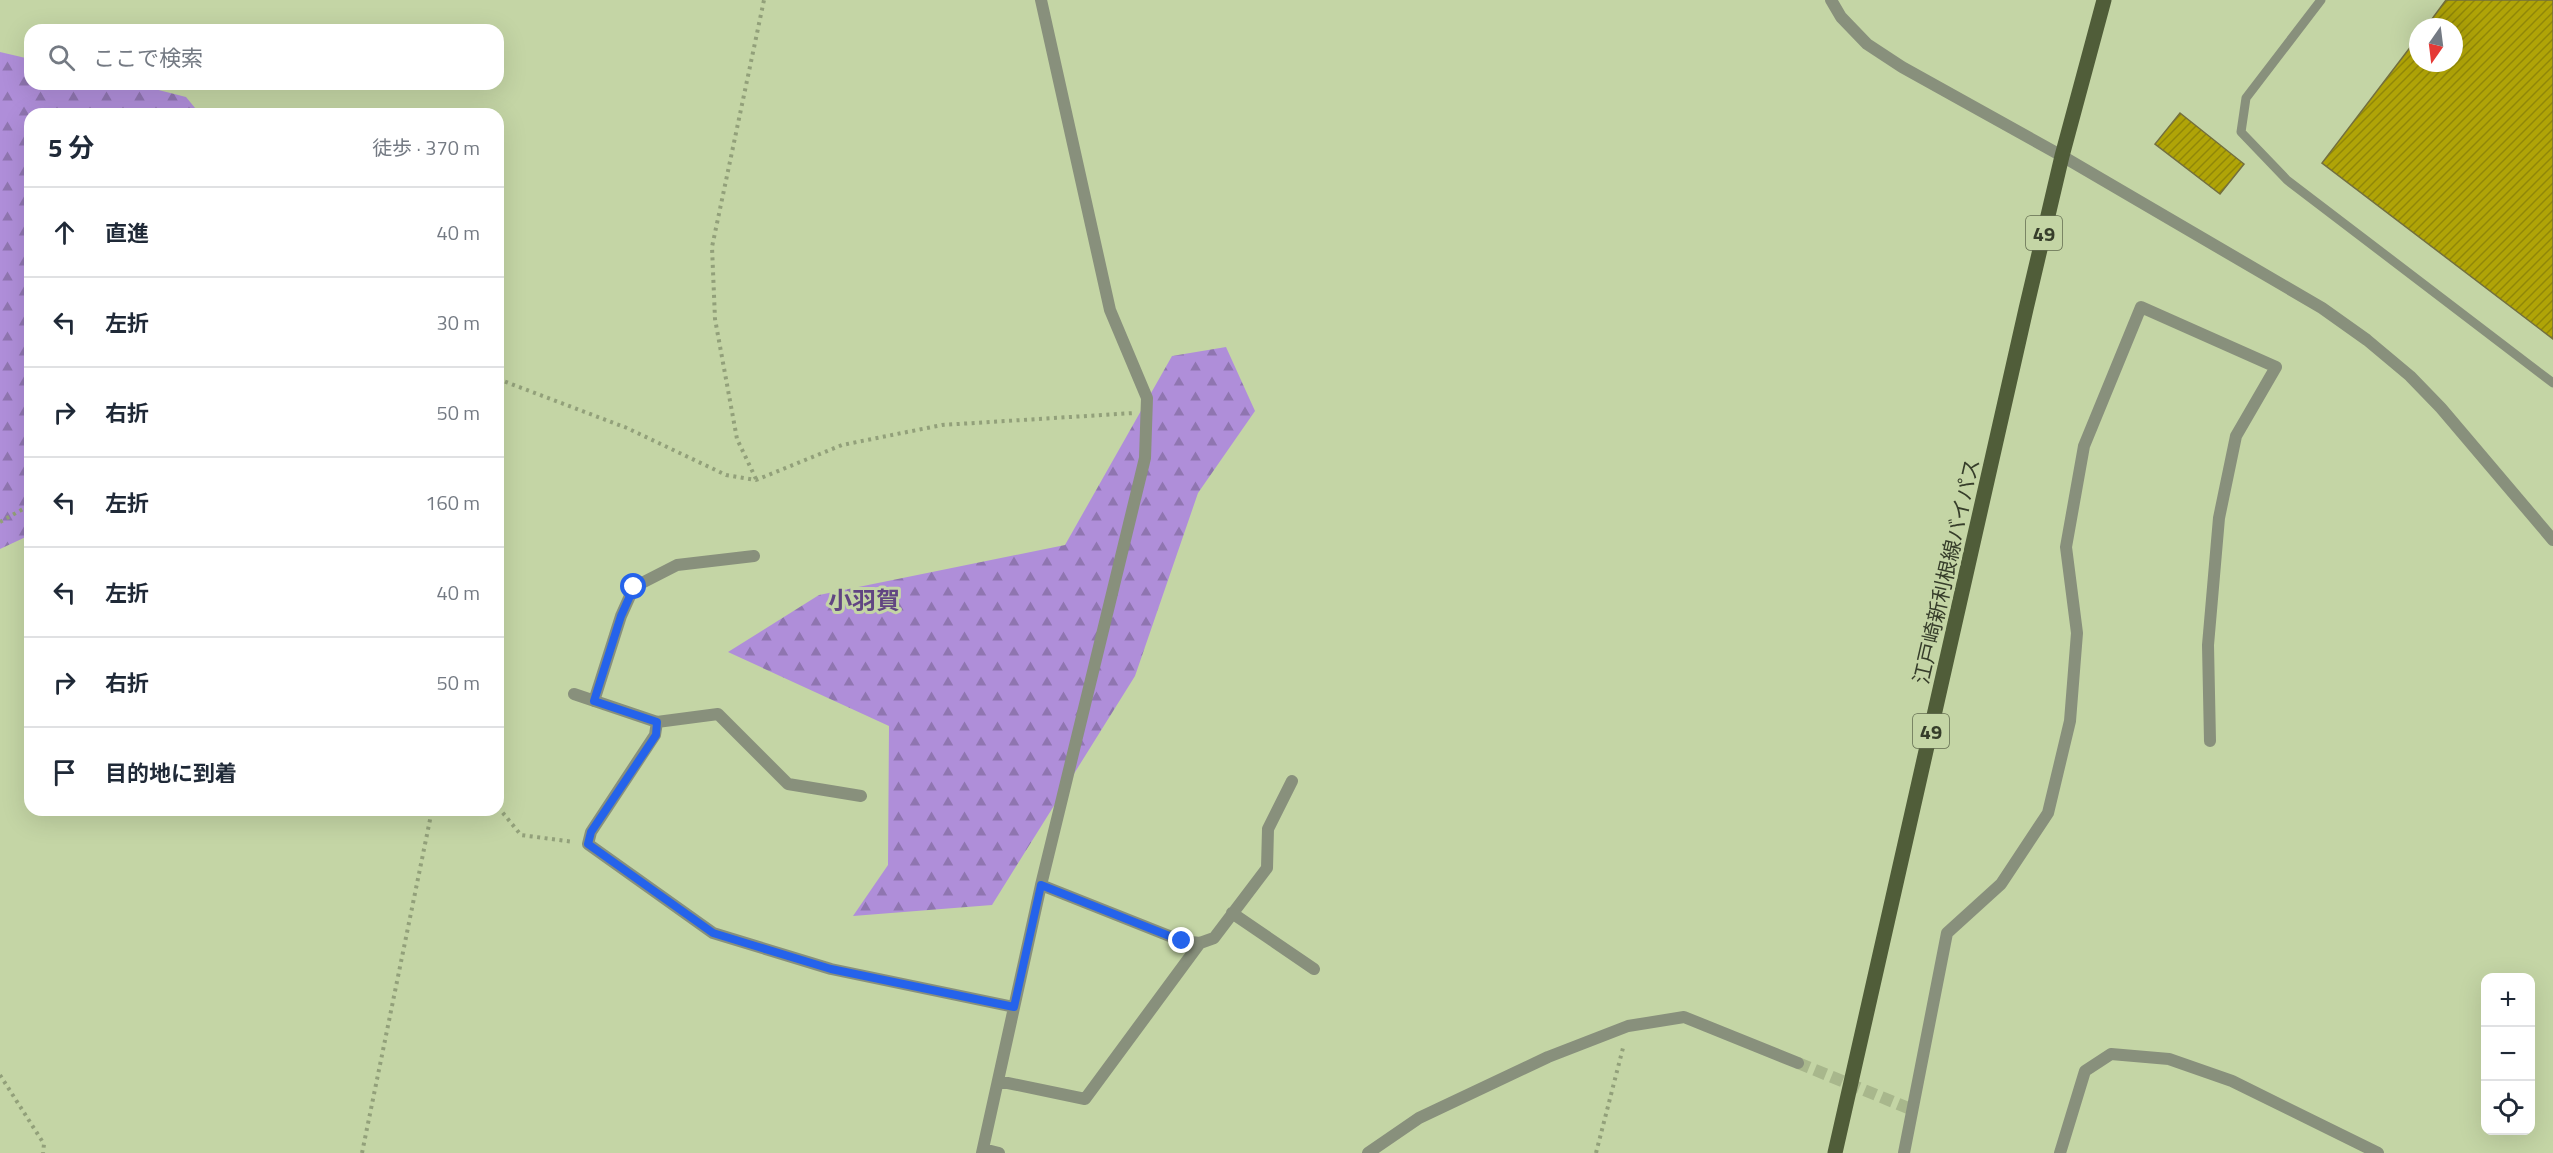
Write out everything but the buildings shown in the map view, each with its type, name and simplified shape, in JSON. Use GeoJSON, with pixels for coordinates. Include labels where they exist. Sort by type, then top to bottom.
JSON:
{"type":"FeatureCollection","features":[{"type":"Feature","properties":{"kind":"main road","name":"江戸崎新利根線バイパス"},"geometry":{"type":"LineString","coordinates":[[1835,1153],[2062,156],[2104,0]]}},
{"type":"Feature","properties":{"kind":"street"},"geometry":{"type":"LineString","coordinates":[[999,1153],[983,1151],[1041,885],[1146,458],[1147,398],[1110,310],[1041,0]]}},
{"type":"Feature","properties":{"kind":"street"},"geometry":{"type":"LineString","coordinates":[[1831,0],[1841,17],[1867,44],[1902,67],[2062,156],[2322,308],[2367,340],[2410,376],[2441,408],[2553,540]]}},
{"type":"Feature","properties":{"kind":"street"},"geometry":{"type":"LineString","coordinates":[[1904,1153],[1947,933],[2001,884],[2048,813],[2070,721],[2077,633],[2066,547],[2084,446],[2141,307],[2276,367],[2236,436],[2219,518],[2208,645],[2210,741]]}},
{"type":"Feature","properties":{"kind":"street"},"geometry":{"type":"LineString","coordinates":[[594,701],[621,616],[634,587],[677,565],[754,556]]}},
{"type":"Feature","properties":{"kind":"street"},"geometry":{"type":"LineString","coordinates":[[574,694],[657,722],[718,714],[788,784],[861,796]]}},
{"type":"Feature","properties":{"kind":"street"},"geometry":{"type":"LineString","coordinates":[[657,722],[656,735],[591,832],[588,844],[713,933],[831,969],[1014,1007]]}},
{"type":"Feature","properties":{"kind":"street"},"geometry":{"type":"LineString","coordinates":[[1041,885],[1182,941],[1200,943],[1214,938],[1268,868],[1268,829],[1292,781]]}},
{"type":"Feature","properties":{"kind":"street"},"geometry":{"type":"LineString","coordinates":[[1232,913],[1314,969]]}},
{"type":"Feature","properties":{"kind":"street"},"geometry":{"type":"LineString","coordinates":[[999,1081],[1085,1099],[1200,943]]}},
{"type":"Feature","properties":{"kind":"street"},"geometry":{"type":"LineString","coordinates":[[1368,1153],[1419,1118],[1548,1058],[1628,1026],[1684,1017],[1798,1064]]}},
{"type":"Feature","properties":{"kind":"street"},"geometry":{"type":"LineString","coordinates":[[2060,1153],[2085,1071],[2111,1054],[2169,1059],[2232,1081],[2378,1153]]}},
{"type":"Feature","properties":{"kind":"lane"},"geometry":{"type":"LineString","coordinates":[[2321,0],[2246,98],[2241,132],[2288,180],[2553,383]]}},
{"type":"Feature","properties":{"kind":"path"},"geometry":{"type":"LineString","coordinates":[[756,480],[737,439],[715,319],[712,247],[764,0]]}},
{"type":"Feature","properties":{"kind":"path"},"geometry":{"type":"LineString","coordinates":[[504,381],[627,428],[726,475],[756,480],[842,445],[942,425],[1147,411]]}},
{"type":"Feature","properties":{"kind":"path"},"geometry":{"type":"LineString","coordinates":[[0,522],[24,508]]}},
{"type":"Feature","properties":{"kind":"path"},"geometry":{"type":"LineString","coordinates":[[504,814],[521,835],[588,844]]}},
{"type":"Feature","properties":{"kind":"path"},"geometry":{"type":"LineString","coordinates":[[362,1153],[431,816]]}},
{"type":"Feature","properties":{"kind":"path"},"geometry":{"type":"LineString","coordinates":[[1596,1153],[1628,1026]]}},
{"type":"Feature","properties":{"kind":"path"},"geometry":{"type":"LineString","coordinates":[[0,1075],[44,1144],[42,1153]]}},
{"type":"Feature","properties":{"kind":"green space"},"geometry":{"type":"Polygon","coordinates":[[[0,52],[24,58],[24,90],[159,90],[186,97],[195,108],[24,108],[24,538],[0,549],[0,52]]]}},
{"type":"Feature","properties":{"kind":"green space"},"geometry":{"type":"Polygon","coordinates":[[[1226,347],[1255,411],[1198,493],[1135,676],[992,905],[853,916],[888,865],[889,726],[728,652],[819,595],[1065,545],[1172,356],[1226,347]]]}},
{"type":"Feature","properties":{"kind":"tunnel"},"geometry":{"type":"LineString","coordinates":[[1798,1063],[1913,1110]]}},
{"type":"Feature","properties":{"kind":"district","name":"小羽賀"},"geometry":{"type":"Point","coordinates":[864,600]}},
{"type":"Feature","properties":{"kind":"route"},"geometry":{"type":"LineString","coordinates":[[634,587],[621,616],[594,701],[657,722],[656,735],[591,832],[588,844],[713,933],[831,969],[1014,1007],[1041,885],[1182,941]]}}]}
